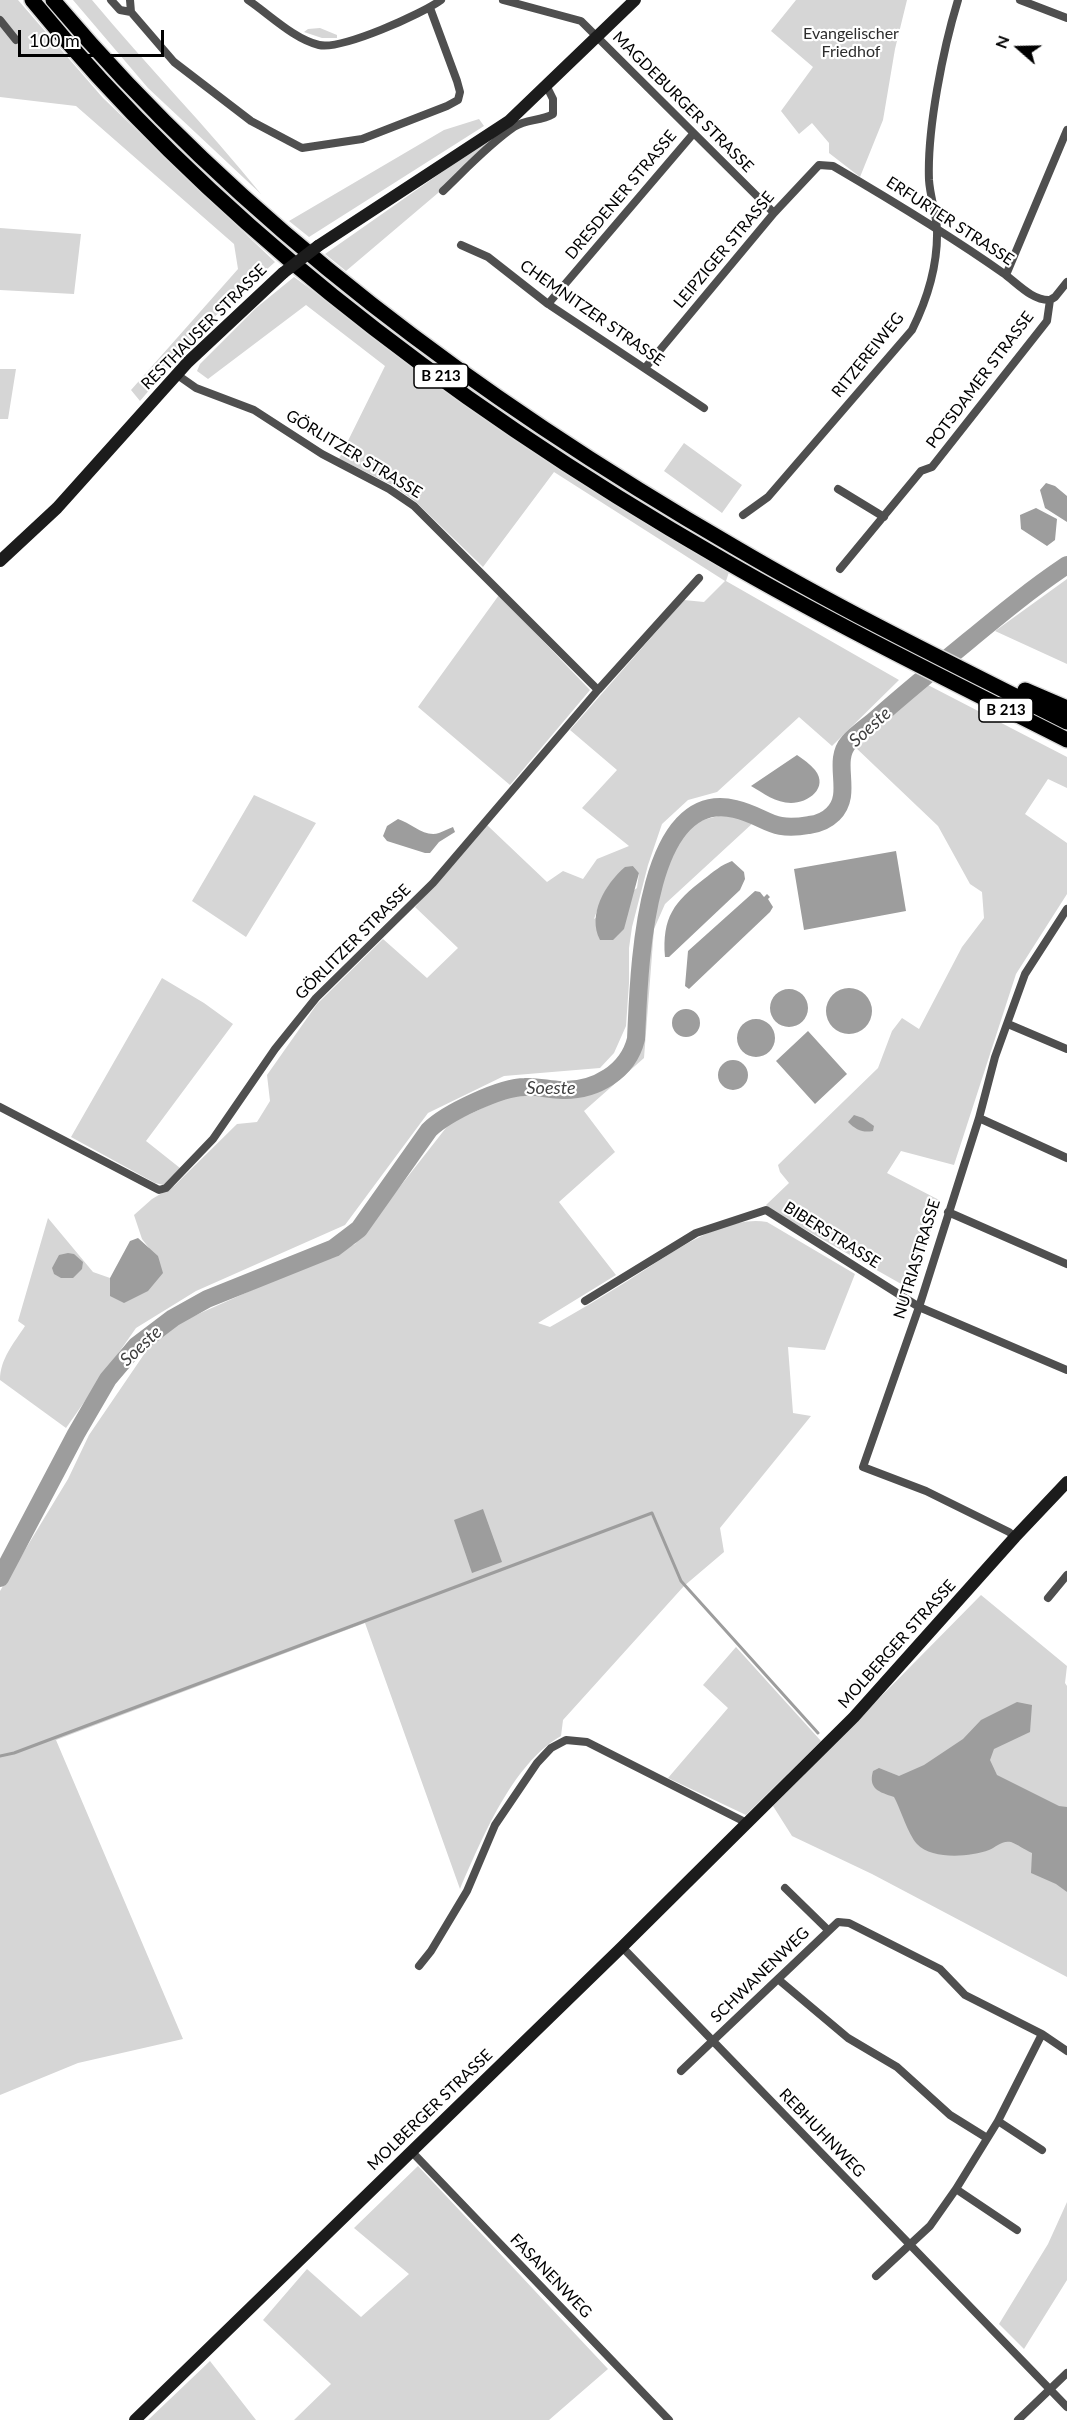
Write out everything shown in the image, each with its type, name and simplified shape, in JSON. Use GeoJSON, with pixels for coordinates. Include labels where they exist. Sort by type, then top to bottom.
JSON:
{"type":"FeatureCollection","features":[{"type":"Feature","properties":{"kind":"highway","name":"B 213"},"geometry":{"type":"LineString","coordinates":[[32,0],[112,92],[171,151],[266,239],[384,336],[571,467],[725,561],[946,679],[1067,740]]}},
{"type":"Feature","properties":{"kind":"highway","name":"B 213"},"geometry":{"type":"LineString","coordinates":[[53,0],[177,134],[318,262],[414,338],[563,443],[738,549],[926,651],[1067,722]]}},
{"type":"Feature","properties":{"kind":"highway","name":"B 213"},"geometry":{"type":"LineString","coordinates":[[954,665],[971,666],[1067,708]]}},
{"type":"Feature","properties":{"kind":"main road","name":"RESTHAUSER STRASSE"},"geometry":{"type":"LineString","coordinates":[[0,561],[57,508],[176,374],[283,273],[318,246],[509,121],[635,0]]}},
{"type":"Feature","properties":{"kind":"main road","name":"MOLBERGER STRASSE"},"geometry":{"type":"LineString","coordinates":[[135,2420],[622,1947],[854,1717],[1067,1482]]}},
{"type":"Feature","properties":{"kind":"street"},"geometry":{"type":"LineString","coordinates":[[111,0],[120,10],[130,12],[174,62],[251,121],[302,148],[362,139],[458,100],[460,92],[457,81],[429,9]]}},
{"type":"Feature","properties":{"kind":"street"},"geometry":{"type":"LineString","coordinates":[[130,0],[130,12]]}},
{"type":"Feature","properties":{"kind":"street"},"geometry":{"type":"LineString","coordinates":[[249,0],[297,35],[320,45],[334,45],[352,39],[429,9],[441,0]]}},
{"type":"Feature","properties":{"kind":"street","name":"MAGDEBURGER STRASSE"},"geometry":{"type":"LineString","coordinates":[[503,0],[576,19],[597,37],[774,213]]}},
{"type":"Feature","properties":{"kind":"street","name":"RITZEREIWEG"},"geometry":{"type":"LineString","coordinates":[[743,515],[768,496],[912,330],[924,306],[936,250],[937,227],[929,180],[933,123],[957,0]]}},
{"type":"Feature","properties":{"kind":"street"},"geometry":{"type":"LineString","coordinates":[[1020,0],[1067,18]]}},
{"type":"Feature","properties":{"kind":"street"},"geometry":{"type":"LineString","coordinates":[[0,20],[16,40]]}},
{"type":"Feature","properties":{"kind":"street"},"geometry":{"type":"LineString","coordinates":[[443,191],[483,152],[514,127],[528,119],[545,119],[553,114],[553,99],[546,86]]}},
{"type":"Feature","properties":{"kind":"street"},"geometry":{"type":"LineString","coordinates":[[1006,275],[1067,130]]}},
{"type":"Feature","properties":{"kind":"street","name":"DRESDENER STRASSE"},"geometry":{"type":"LineString","coordinates":[[548,304],[693,134]]}},
{"type":"Feature","properties":{"kind":"street","name":"LEIPZIGER STRASSE"},"geometry":{"type":"LineString","coordinates":[[645,368],[774,213],[819,165],[833,166]]}},
{"type":"Feature","properties":{"kind":"street","name":"ERFURTER STRASSE"},"geometry":{"type":"LineString","coordinates":[[833,166],[937,227],[1026,291],[1050,300]]}},
{"type":"Feature","properties":{"kind":"street","name":"CHEMNITZER STRASSE"},"geometry":{"type":"LineString","coordinates":[[461,245],[488,257],[548,304],[704,408]]}},
{"type":"Feature","properties":{"kind":"street","name":"POTSDAMER STRASSE"},"geometry":{"type":"LineString","coordinates":[[840,569],[921,471],[932,467],[1047,321],[1050,300],[1067,282]]}},
{"type":"Feature","properties":{"kind":"street","name":"GÖRLITZER STRASSE"},"geometry":{"type":"LineString","coordinates":[[176,374],[196,388],[254,410],[322,454],[390,489],[414,506],[598,690]]}},
{"type":"Feature","properties":{"kind":"street"},"geometry":{"type":"LineString","coordinates":[[838,489],[884,517]]}},
{"type":"Feature","properties":{"kind":"street","name":"GÖRLITZER STRASSE"},"geometry":{"type":"LineString","coordinates":[[0,1107],[159,1190],[166,1188],[213,1139],[275,1049],[316,998],[433,883],[598,690],[699,578]]}},
{"type":"Feature","properties":{"kind":"street","name":"NUTRIASTRASSE"},"geometry":{"type":"LineString","coordinates":[[1015,1537],[926,1491],[863,1467],[919,1307],[979,1118],[995,1057],[1025,974],[1064,922],[1067,909]]}},
{"type":"Feature","properties":{"kind":"street"},"geometry":{"type":"LineString","coordinates":[[1008,1024],[1067,1049]]}},
{"type":"Feature","properties":{"kind":"street"},"geometry":{"type":"LineString","coordinates":[[979,1118],[1067,1158]]}},
{"type":"Feature","properties":{"kind":"street","name":"BIBERSTRASSE"},"geometry":{"type":"LineString","coordinates":[[585,1301],[696,1233],[766,1210],[919,1307],[1067,1370]]}},
{"type":"Feature","properties":{"kind":"street"},"geometry":{"type":"LineString","coordinates":[[948,1212],[1067,1264]]}},
{"type":"Feature","properties":{"kind":"street"},"geometry":{"type":"LineString","coordinates":[[1048,1598],[1067,1575]]}},
{"type":"Feature","properties":{"kind":"street"},"geometry":{"type":"LineString","coordinates":[[419,1966],[431,1951],[467,1891],[495,1825],[537,1763],[551,1748],[566,1740],[587,1742],[747,1823]]}},
{"type":"Feature","properties":{"kind":"street","name":"SCHWANENWEG"},"geometry":{"type":"LineString","coordinates":[[785,1888],[828,1930]]}},
{"type":"Feature","properties":{"kind":"street","name":"SCHWANENWEG"},"geometry":{"type":"LineString","coordinates":[[712,2041],[838,1922],[849,1923],[940,1970],[965,1995],[1042,2034],[1067,2051]]}},
{"type":"Feature","properties":{"kind":"street","name":"REBHUHNWEG"},"geometry":{"type":"LineString","coordinates":[[622,1947],[1067,2407]]}},
{"type":"Feature","properties":{"kind":"street"},"geometry":{"type":"LineString","coordinates":[[779,1980],[848,2038],[897,2067],[950,2115],[987,2138]]}},
{"type":"Feature","properties":{"kind":"street"},"geometry":{"type":"LineString","coordinates":[[876,2277],[930,2226],[956,2189],[998,2121],[1042,2034]]}},
{"type":"Feature","properties":{"kind":"street"},"geometry":{"type":"LineString","coordinates":[[681,2071],[712,2041]]}},
{"type":"Feature","properties":{"kind":"street"},"geometry":{"type":"LineString","coordinates":[[998,2121],[1042,2150]]}},
{"type":"Feature","properties":{"kind":"street","name":"FASANENWEG"},"geometry":{"type":"LineString","coordinates":[[412,2152],[669,2420]]}},
{"type":"Feature","properties":{"kind":"street"},"geometry":{"type":"LineString","coordinates":[[956,2189],[1017,2230]]}},
{"type":"Feature","properties":{"kind":"street"},"geometry":{"type":"LineString","coordinates":[[1018,2420],[1067,2373]]}},
{"type":"Feature","properties":{"kind":"green space"},"geometry":{"type":"Polygon","coordinates":[[[0,0],[18,0],[103,98],[275,262],[202,328],[140,401],[131,390],[238,269],[234,244],[76,106],[0,97],[0,0]]]}},
{"type":"Feature","properties":{"kind":"green space"},"geometry":{"type":"Polygon","coordinates":[[[73,0],[92,0],[261,194],[148,88],[73,0]]]}},
{"type":"Feature","properties":{"kind":"green space","name":"Evangelischer Friedhof"},"geometry":{"type":"Polygon","coordinates":[[[796,0],[907,0],[895,49],[883,120],[860,177],[829,153],[829,143],[812,123],[799,134],[781,111],[813,67],[771,31],[796,0]]]}},
{"type":"Feature","properties":{"kind":"green space"},"geometry":{"type":"Polygon","coordinates":[[[320,28],[337,35],[337,38],[322,38],[304,32],[308,29],[320,28]]]}},
{"type":"Feature","properties":{"kind":"green space"},"geometry":{"type":"Polygon","coordinates":[[[479,119],[484,126],[309,237],[289,221],[444,130],[479,119]]]}},
{"type":"Feature","properties":{"kind":"green space"},"geometry":{"type":"Polygon","coordinates":[[[492,137],[497,143],[346,271],[325,254],[492,137]]]}},
{"type":"Feature","properties":{"kind":"green space"},"geometry":{"type":"Polygon","coordinates":[[[0,228],[81,234],[74,294],[0,290],[0,228]]]}},
{"type":"Feature","properties":{"kind":"green space"},"geometry":{"type":"Polygon","coordinates":[[[294,277],[380,340],[729,572],[726,581],[899,680],[832,746],[799,717],[717,792],[688,800],[662,824],[648,865],[632,927],[626,1026],[614,1053],[600,1068],[504,1076],[428,1113],[345,1225],[196,1291],[136,1328],[66,1428],[0,1380],[5,1358],[25,1326],[18,1321],[48,1218],[93,1272],[110,1278],[110,1295],[149,1248],[142,1239],[134,1215],[152,1199],[174,1186],[237,1124],[257,1122],[270,1101],[267,1075],[317,1004],[383,939],[427,978],[458,948],[415,907],[487,825],[547,882],[563,871],[583,879],[597,859],[629,846],[582,808],[617,770],[570,730],[684,600],[704,602],[725,581],[554,472],[483,567],[416,502],[392,485],[339,459],[385,366],[306,305],[208,379],[197,371],[200,364],[256,308],[294,277]],[[633,866],[612,881],[594,919],[637,888],[639,873],[633,866]]]}},
{"type":"Feature","properties":{"kind":"green space"},"geometry":{"type":"Polygon","coordinates":[[[0,369],[16,369],[8,419],[0,419],[0,369]]]}},
{"type":"Feature","properties":{"kind":"green space"},"geometry":{"type":"Polygon","coordinates":[[[684,443],[742,485],[722,513],[664,471],[684,443]]]}},
{"type":"Feature","properties":{"kind":"green space"},"geometry":{"type":"Polygon","coordinates":[[[1067,579],[1067,664],[995,631],[1067,579]]]}},
{"type":"Feature","properties":{"kind":"green space"},"geometry":{"type":"Polygon","coordinates":[[[499,595],[590,690],[510,785],[418,707],[499,595]]]}},
{"type":"Feature","properties":{"kind":"green space"},"geometry":{"type":"Polygon","coordinates":[[[926,684],[1067,757],[1067,788],[1048,779],[1025,814],[1067,843],[1067,894],[1016,974],[954,1165],[901,1151],[887,1173],[941,1201],[910,1289],[769,1209],[766,1205],[789,1183],[780,1172],[778,1165],[878,1068],[892,1031],[902,1018],[919,1029],[962,947],[984,918],[982,892],[970,884],[938,826],[854,746],[892,716],[926,684]]]}},
{"type":"Feature","properties":{"kind":"green space"},"geometry":{"type":"Polygon","coordinates":[[[254,795],[316,823],[246,937],[192,901],[254,795]]]}},
{"type":"Feature","properties":{"kind":"green space"},"geometry":{"type":"Polygon","coordinates":[[[726,814],[754,822],[665,904],[654,929],[644,1058],[584,1111],[615,1152],[559,1202],[616,1275],[538,1323],[550,1327],[677,1249],[713,1231],[732,1224],[750,1221],[767,1222],[855,1274],[825,1350],[788,1347],[793,1413],[811,1416],[720,1528],[724,1552],[684,1586],[563,1720],[561,1736],[543,1749],[513,1784],[500,1804],[460,1889],[365,1623],[56,1740],[183,2039],[78,2063],[0,2095],[0,1591],[68,1479],[89,1435],[149,1347],[176,1324],[355,1244],[449,1124],[506,1097],[583,1092],[613,1081],[637,1050],[648,926],[657,887],[679,834],[699,821],[726,814]]]}},
{"type":"Feature","properties":{"kind":"green space"},"geometry":{"type":"Polygon","coordinates":[[[162,978],[204,1003],[233,1024],[146,1141],[180,1168],[164,1185],[155,1183],[71,1137],[162,978]]]}},
{"type":"Feature","properties":{"kind":"green space"},"geometry":{"type":"Polygon","coordinates":[[[981,1595],[1067,1666],[1065,1683],[1067,1686],[1067,1977],[872,1874],[792,1836],[773,1806],[981,1595]]]}},
{"type":"Feature","properties":{"kind":"green space"},"geometry":{"type":"Polygon","coordinates":[[[736,1647],[821,1741],[746,1815],[668,1778],[728,1708],[703,1685],[736,1647]]]}},
{"type":"Feature","properties":{"kind":"green space"},"geometry":{"type":"Polygon","coordinates":[[[418,2166],[608,2369],[549,2420],[294,2420],[331,2384],[263,2320],[307,2269],[361,2317],[409,2274],[354,2228],[418,2166]]]}},
{"type":"Feature","properties":{"kind":"green space"},"geometry":{"type":"Polygon","coordinates":[[[1067,2202],[1067,2280],[1024,2349],[999,2324],[1048,2244],[1067,2202]]]}},
{"type":"Feature","properties":{"kind":"green space"},"geometry":{"type":"Polygon","coordinates":[[[210,2361],[256,2420],[148,2420],[210,2361]]]}},
{"type":"Feature","properties":{"kind":"shaded area"},"geometry":{"type":"Polygon","coordinates":[[[1046,483],[1055,486],[1067,496],[1067,522],[1045,508],[1040,490],[1046,483]]]}},
{"type":"Feature","properties":{"kind":"shaded area"},"geometry":{"type":"Polygon","coordinates":[[[1036,508],[1057,519],[1055,540],[1047,546],[1021,529],[1020,515],[1036,508]]]}},
{"type":"Feature","properties":{"kind":"shaded area"},"geometry":{"type":"Polygon","coordinates":[[[797,755],[815,770],[819,777],[818,788],[810,797],[797,802],[785,803],[751,786],[797,755]]]}},
{"type":"Feature","properties":{"kind":"shaded area"},"geometry":{"type":"Polygon","coordinates":[[[398,819],[429,833],[439,833],[453,827],[455,832],[439,842],[430,853],[425,853],[387,841],[383,836],[387,826],[398,819]]]}},
{"type":"Feature","properties":{"kind":"shaded area"},"geometry":{"type":"Polygon","coordinates":[[[896,851],[906,911],[804,930],[794,869],[896,851]]]}},
{"type":"Feature","properties":{"kind":"shaded area"},"geometry":{"type":"Polygon","coordinates":[[[732,861],[744,872],[745,879],[740,890],[669,957],[665,957],[668,921],[678,903],[694,887],[732,861]]]}},
{"type":"Feature","properties":{"kind":"shaded area"},"geometry":{"type":"Polygon","coordinates":[[[633,866],[639,873],[624,929],[613,940],[600,940],[596,920],[600,900],[618,874],[625,867],[633,866]]]}},
{"type":"Feature","properties":{"kind":"shaded area"},"geometry":{"type":"Polygon","coordinates":[[[755,891],[760,892],[764,897],[767,894],[770,897],[768,899],[773,907],[770,912],[689,989],[685,986],[688,951],[755,891]]]}},
{"type":"Feature","properties":{"kind":"shaded area"},"geometry":{"type":"Polygon","coordinates":[[[854,988],[866,994],[871,1002],[871,1020],[866,1028],[858,1033],[844,1034],[836,1031],[829,1024],[826,1006],[829,998],[836,991],[854,988]]]}},
{"type":"Feature","properties":{"kind":"shaded area"},"geometry":{"type":"Polygon","coordinates":[[[789,989],[803,994],[808,1008],[803,1022],[789,1027],[775,1022],[770,1008],[775,994],[789,989]]]}},
{"type":"Feature","properties":{"kind":"shaded area"},"geometry":{"type":"Polygon","coordinates":[[[686,1009],[696,1013],[700,1023],[696,1033],[686,1037],[676,1033],[672,1023],[676,1013],[686,1009]]]}},
{"type":"Feature","properties":{"kind":"shaded area"},"geometry":{"type":"Polygon","coordinates":[[[756,1019],[770,1024],[775,1038],[770,1052],[756,1057],[742,1052],[737,1038],[742,1024],[756,1019]]]}},
{"type":"Feature","properties":{"kind":"shaded area"},"geometry":{"type":"Polygon","coordinates":[[[808,1031],[847,1074],[815,1104],[776,1061],[808,1031]]]}},
{"type":"Feature","properties":{"kind":"shaded area"},"geometry":{"type":"Polygon","coordinates":[[[733,1060],[744,1064],[748,1075],[744,1086],[733,1090],[722,1086],[718,1075],[722,1064],[733,1060]]]}},
{"type":"Feature","properties":{"kind":"shaded area"},"geometry":{"type":"Polygon","coordinates":[[[854,1115],[874,1126],[873,1131],[866,1132],[851,1125],[848,1122],[854,1115]]]}},
{"type":"Feature","properties":{"kind":"shaded area"},"geometry":{"type":"Polygon","coordinates":[[[138,1238],[158,1256],[163,1273],[148,1291],[124,1303],[110,1296],[110,1278],[130,1241],[138,1238]]]}},
{"type":"Feature","properties":{"kind":"shaded area"},"geometry":{"type":"Polygon","coordinates":[[[74,1254],[83,1262],[82,1269],[73,1278],[61,1278],[54,1274],[52,1268],[59,1255],[74,1254]]]}},
{"type":"Feature","properties":{"kind":"shaded area"},"geometry":{"type":"Polygon","coordinates":[[[483,1509],[502,1562],[472,1573],[454,1520],[483,1509]]]}},
{"type":"Feature","properties":{"kind":"shaded area"},"geometry":{"type":"Polygon","coordinates":[[[1017,1702],[1032,1705],[1030,1732],[994,1749],[990,1760],[997,1775],[1059,1806],[1067,1807],[1067,1892],[1056,1884],[1031,1873],[1032,1853],[1011,1842],[1002,1843],[981,1852],[952,1856],[932,1853],[924,1849],[917,1844],[911,1834],[894,1797],[873,1786],[873,1771],[879,1768],[899,1776],[924,1765],[963,1739],[981,1720],[1017,1702]]]}},
{"type":"Feature","properties":{"kind":"waterway","name":"Soeste"},"geometry":{"type":"LineString","coordinates":[[0,1578],[76,1434],[108,1379],[136,1346],[173,1318],[207,1299],[334,1248],[359,1229],[429,1130],[448,1116],[502,1091],[530,1087],[557,1090],[586,1087],[598,1083],[618,1070],[632,1051],[636,1039],[644,936],[651,894],[663,857],[680,827],[704,810],[735,809],[786,827],[812,825],[828,819],[839,806],[842,797],[842,759],[849,742],[1002,613],[1067,565]]}},
{"type":"Feature","properties":{"kind":"waterway"},"geometry":{"type":"LineString","coordinates":[[0,1756],[14,1753],[652,1513],[681,1581],[818,1733]]}}]}
